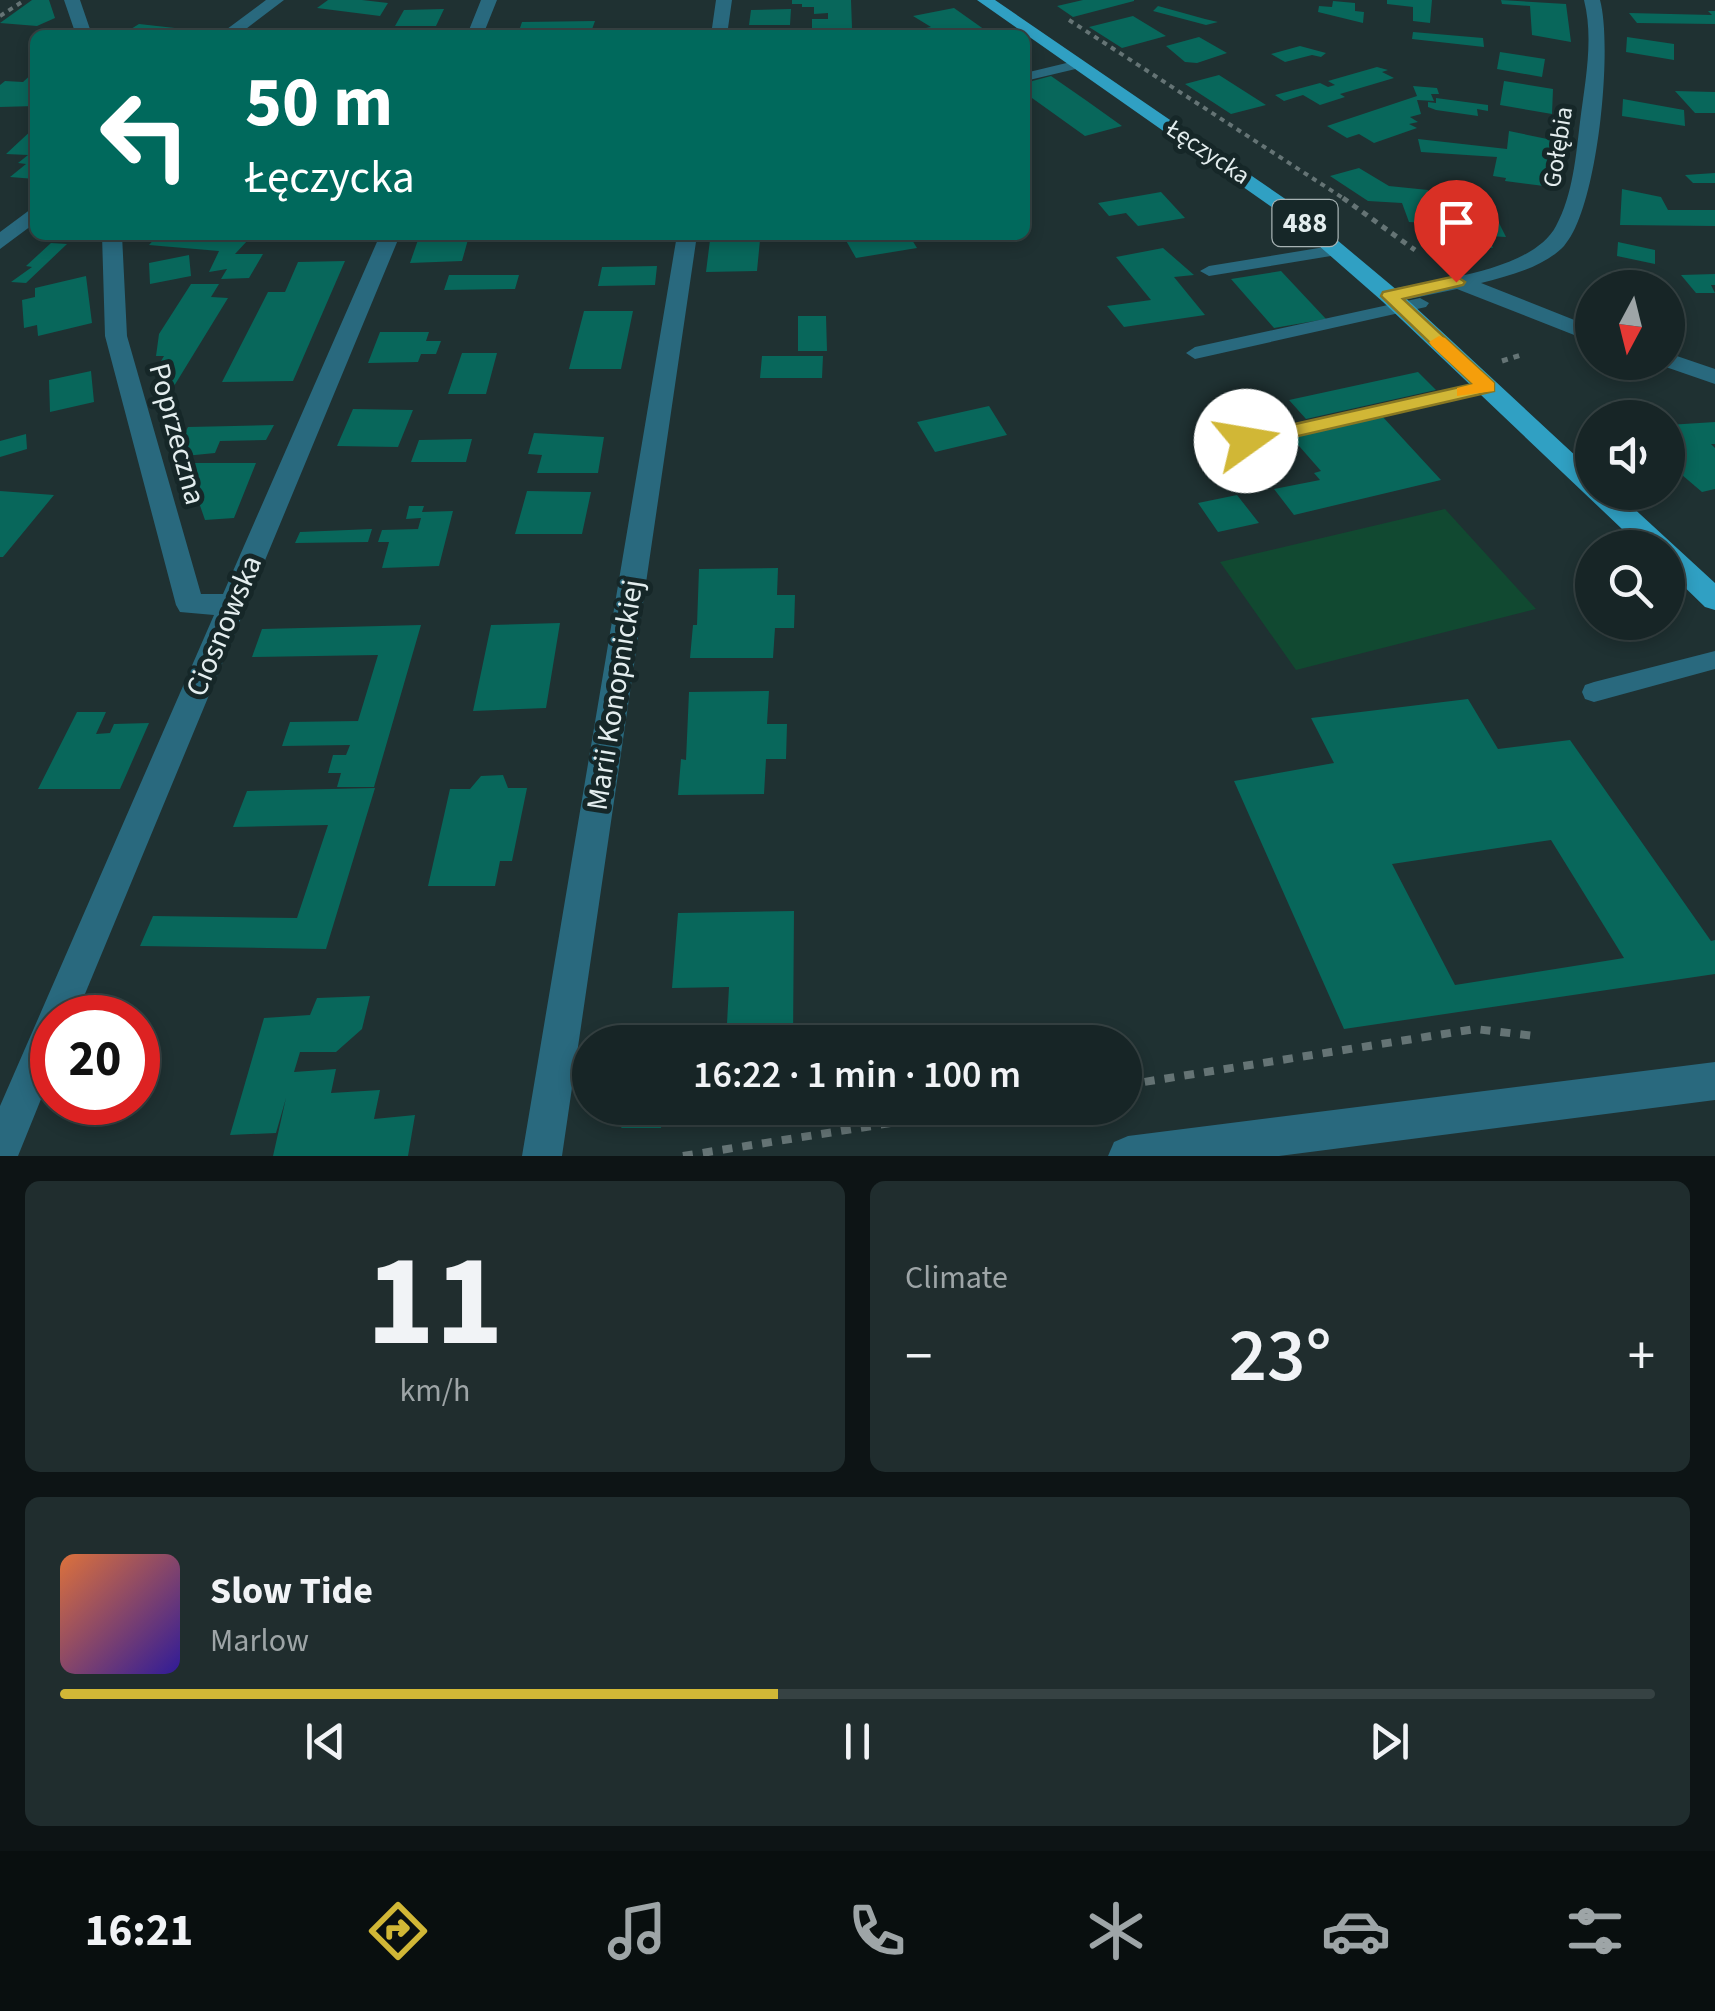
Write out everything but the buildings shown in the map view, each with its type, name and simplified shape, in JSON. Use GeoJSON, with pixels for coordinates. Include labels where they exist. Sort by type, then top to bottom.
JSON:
{"type":"FeatureCollection","features":[{"type":"Feature","properties":{"kind":"main road","name":"Łęczycka"},"geometry":{"type":"LineString","coordinates":[[985,0],[1029,30]]}},
{"type":"Feature","properties":{"kind":"main road","name":"Łęczycka"},"geometry":{"type":"LineString","coordinates":[[1030,31],[1249,179],[1404,302],[1575,469]]}},
{"type":"Feature","properties":{"kind":"main road"},"geometry":{"type":"LineString","coordinates":[[1619,510],[1640,530]]}},
{"type":"Feature","properties":{"kind":"main road"},"geometry":{"type":"LineString","coordinates":[[1685,570],[1711,591]]}},
{"type":"Feature","properties":{"kind":"street"},"geometry":{"type":"LineString","coordinates":[[72,0],[82,30]]}},
{"type":"Feature","properties":{"kind":"street"},"geometry":{"type":"LineString","coordinates":[[234,30],[276,0]]}},
{"type":"Feature","properties":{"kind":"street"},"geometry":{"type":"LineString","coordinates":[[477,30],[490,0]]}},
{"type":"Feature","properties":{"kind":"street"},"geometry":{"type":"LineString","coordinates":[[720,30],[724,0]]}},
{"type":"Feature","properties":{"kind":"street","name":"Gołębia"},"geometry":{"type":"LineString","coordinates":[[1404,302],[1532,258],[1559,240],[1580,187],[1598,23],[1592,0]]}},
{"type":"Feature","properties":{"kind":"street"},"geometry":{"type":"LineString","coordinates":[[0,243],[30,216]]}},
{"type":"Feature","properties":{"kind":"street","name":"Poprzeczna"},"geometry":{"type":"LineString","coordinates":[[112,240],[116,336],[190,605],[234,604]]}},
{"type":"Feature","properties":{"kind":"street","name":"Ciosnowska"},"geometry":{"type":"LineString","coordinates":[[68,995],[388,240]]}},
{"type":"Feature","properties":{"kind":"street","name":"Marii Konopnickiej"},"geometry":{"type":"LineString","coordinates":[[542,1156],[686,240]]}},
{"type":"Feature","properties":{"kind":"street"},"geometry":{"type":"LineString","coordinates":[[1456,282],[1575,328]]}},
{"type":"Feature","properties":{"kind":"street"},"geometry":{"type":"LineString","coordinates":[[1685,366],[1715,377]]}},
{"type":"Feature","properties":{"kind":"street"},"geometry":{"type":"LineString","coordinates":[[1128,1156],[1715,1080]]}},
{"type":"Feature","properties":{"kind":"street"},"geometry":{"type":"LineString","coordinates":[[0,1152],[30,1081]]}},
{"type":"Feature","properties":{"kind":"lane"},"geometry":{"type":"LineString","coordinates":[[1030,76],[1078,64]]}},
{"type":"Feature","properties":{"kind":"lane"},"geometry":{"type":"LineString","coordinates":[[1209,272],[1337,250]]}},
{"type":"Feature","properties":{"kind":"lane"},"geometry":{"type":"LineString","coordinates":[[1194,353],[1404,302]]}},
{"type":"Feature","properties":{"kind":"lane"},"geometry":{"type":"LineString","coordinates":[[1246,441],[1487,387]]}},
{"type":"Feature","properties":{"kind":"lane"},"geometry":{"type":"LineString","coordinates":[[1594,692],[1715,660]]}},
{"type":"Feature","properties":{"kind":"path"},"geometry":{"type":"LineString","coordinates":[[0,16],[25,0]]}},
{"type":"Feature","properties":{"kind":"path"},"geometry":{"type":"LineString","coordinates":[[1056,11],[1306,171],[1415,250]]}},
{"type":"Feature","properties":{"kind":"path"},"geometry":{"type":"LineString","coordinates":[[1142,1082],[1474,1029],[1535,1036]]}},
{"type":"Feature","properties":{"kind":"path"},"geometry":{"type":"LineString","coordinates":[[683,1156],[878,1125]]}},
{"type":"Feature","properties":{"kind":"green space"},"geometry":{"type":"Polygon","coordinates":[[[1445,509],[1536,609],[1296,670],[1220,562],[1445,509]]]}},
{"type":"Feature","properties":{"kind":"slow traffic"},"geometry":{"type":"LineString","coordinates":[[1439,342],[1487,387],[1464,392]]}},
{"type":"Feature","properties":{"kind":"route"},"geometry":{"type":"LineString","coordinates":[[1246,441],[1487,387],[1390,296],[1456,282]]}}]}
